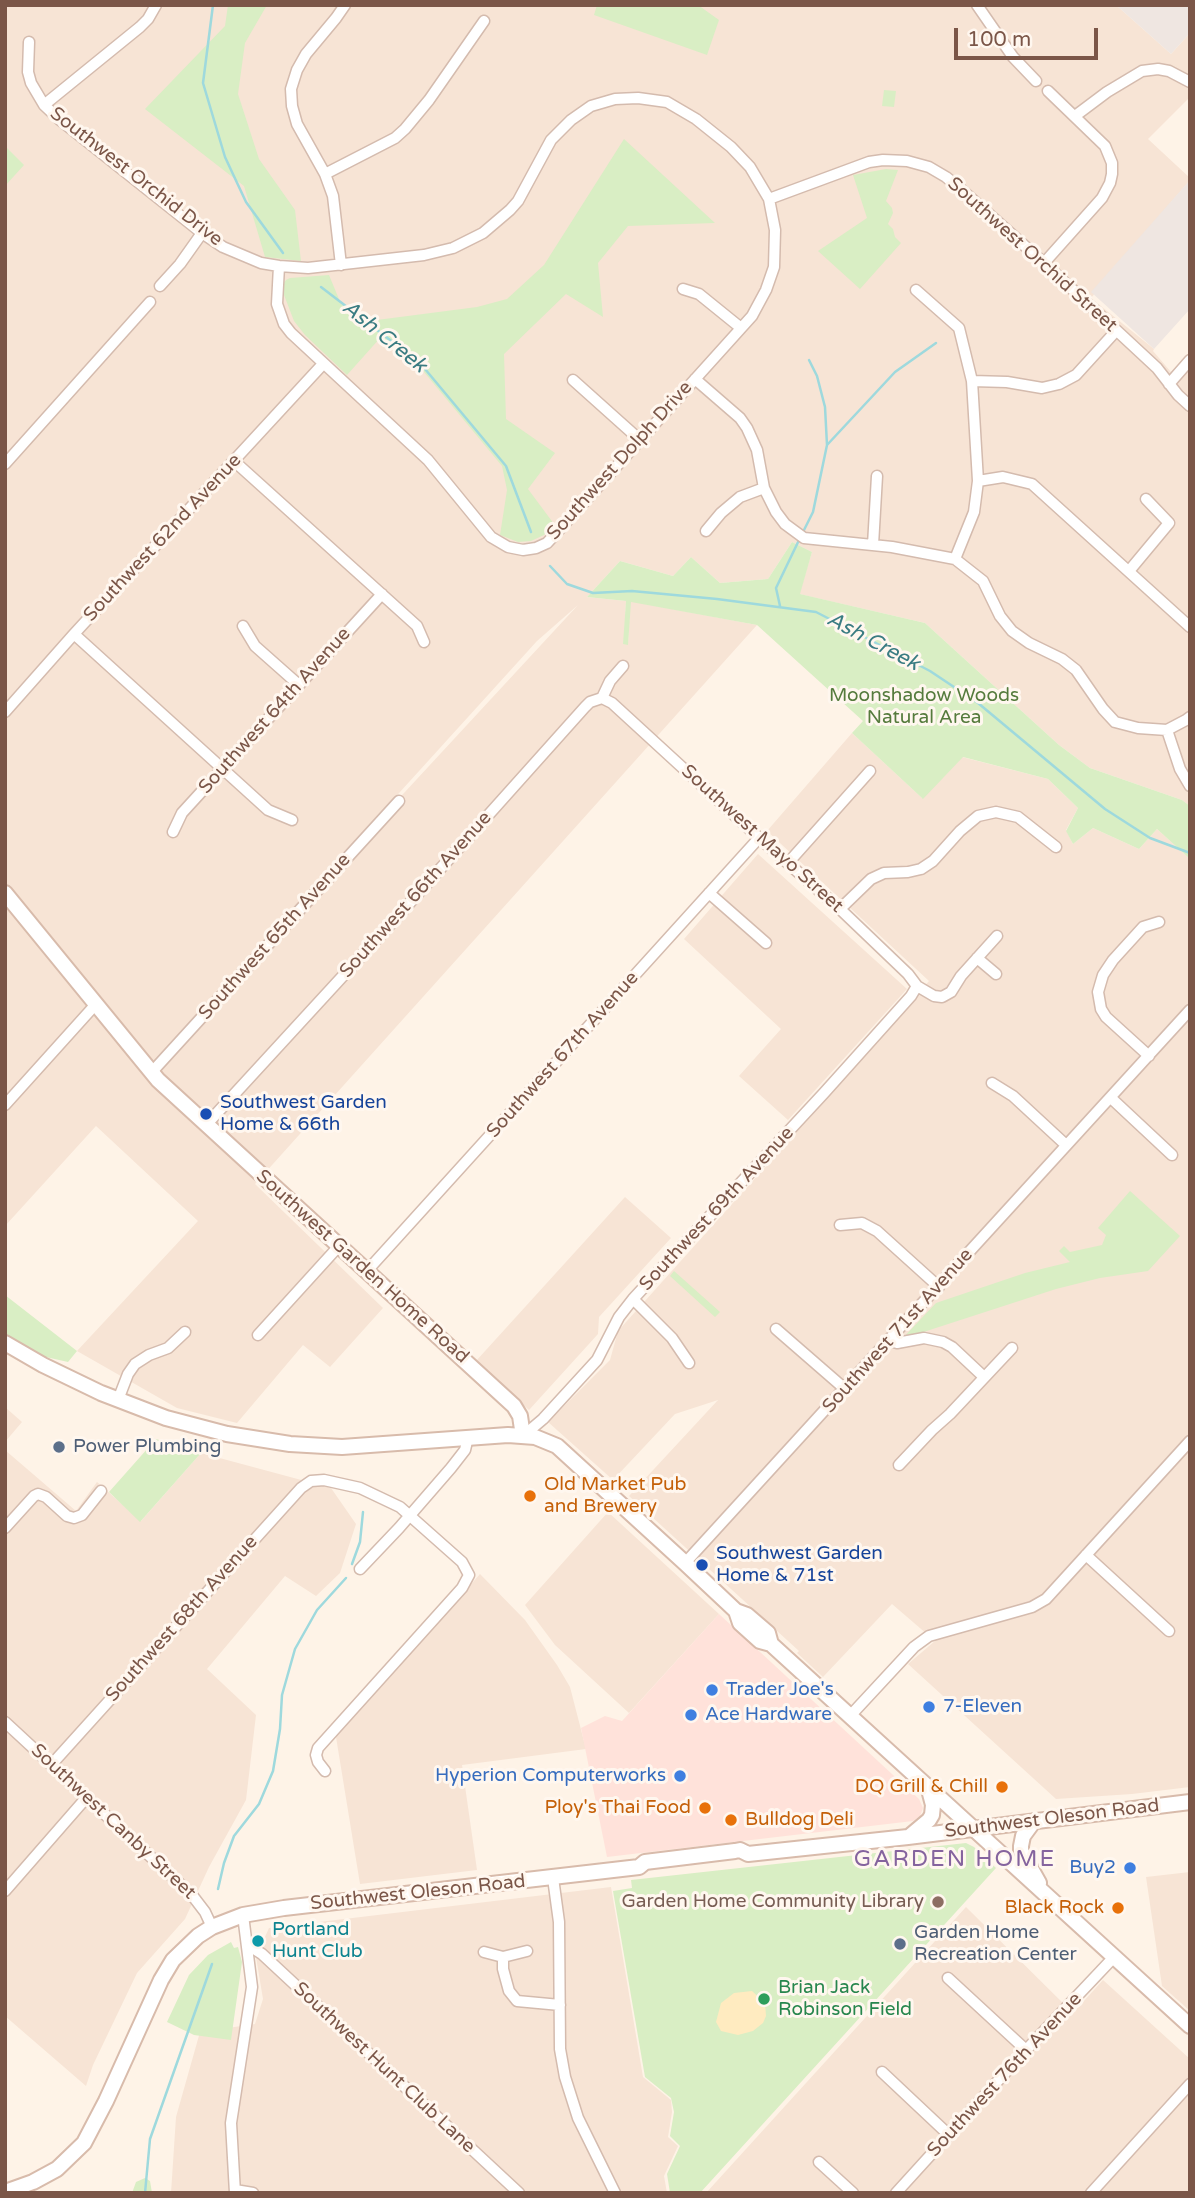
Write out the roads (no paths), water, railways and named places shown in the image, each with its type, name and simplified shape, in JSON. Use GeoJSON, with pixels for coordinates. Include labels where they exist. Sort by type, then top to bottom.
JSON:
{"type":"FeatureCollection","features":[{"type":"Feature","properties":{"kind":"main road","name":"Southwest Garden Home Road"},"geometry":{"type":"LineString","coordinates":[[5,893],[151,1073],[514,1406],[520,1416],[523,1436]]}},
{"type":"Feature","properties":{"kind":"main road"},"geometry":{"type":"LineString","coordinates":[[5,1343],[67,1378],[117,1400],[198,1428],[257,1440],[342,1447],[468,1437],[523,1436],[542,1439],[556,1446],[736,1611],[747,1615],[768,1633],[771,1644],[1190,2026]]}},
{"type":"Feature","properties":{"kind":"main road"},"geometry":{"type":"LineString","coordinates":[[908,1837],[929,1821],[932,1815],[929,1788]]}},
{"type":"Feature","properties":{"kind":"main road","name":"Southwest Oleson Road"},"geometry":{"type":"LineString","coordinates":[[5,2192],[33,2182],[57,2169],[84,2143],[173,1960],[184,1947],[212,1927],[243,1915],[639,1867],[645,1871],[741,1860],[748,1854],[1190,1802]]}},
{"type":"Feature","properties":{"kind":"main road"},"geometry":{"type":"LineString","coordinates":[[1034,1821],[1021,1841],[1021,1851],[1044,1894]]}},
{"type":"Feature","properties":{"kind":"street"},"geometry":{"type":"LineString","coordinates":[[44,105],[140,27],[156,5]]}},
{"type":"Feature","properties":{"kind":"street"},"geometry":{"type":"LineString","coordinates":[[341,265],[332,196],[325,174],[297,124],[291,89],[306,54],[345,5]]}},
{"type":"Feature","properties":{"kind":"street"},"geometry":{"type":"LineString","coordinates":[[976,5],[1013,57],[1036,80]]}},
{"type":"Feature","properties":{"kind":"street"},"geometry":{"type":"LineString","coordinates":[[325,174],[395,138],[405,129],[429,100],[484,21]]}},
{"type":"Feature","properties":{"kind":"street","name":"Southwest Orchid Drive"},"geometry":{"type":"LineString","coordinates":[[29,42],[28,72],[31,83],[44,105],[60,120],[202,233],[238,254],[279,266],[308,268],[341,265],[453,248],[483,233],[518,201],[551,140],[570,120],[592,106],[615,99],[638,98],[667,103],[696,119],[732,148],[750,167],[769,200]]}},
{"type":"Feature","properties":{"kind":"street"},"geometry":{"type":"LineString","coordinates":[[1075,116],[1142,71],[1169,71],[1190,82]]}},
{"type":"Feature","properties":{"kind":"street"},"geometry":{"type":"LineString","coordinates":[[1044,263],[1102,198],[1110,183],[1112,163],[1105,146],[1048,91]]}},
{"type":"Feature","properties":{"kind":"street","name":"Southwest Orchid Street"},"geometry":{"type":"LineString","coordinates":[[769,200],[869,162],[895,160],[919,163],[946,177],[1044,263],[1157,368],[1190,406]]}},
{"type":"Feature","properties":{"kind":"street","name":"Southwest Dolph Drive"},"geometry":{"type":"LineString","coordinates":[[279,266],[276,294],[279,314],[291,333],[428,460],[491,537],[508,547],[523,550],[547,543],[741,328],[759,304],[774,267],[775,230],[769,200]]}},
{"type":"Feature","properties":{"kind":"street"},"geometry":{"type":"LineString","coordinates":[[160,286],[202,233]]}},
{"type":"Feature","properties":{"kind":"street"},"geometry":{"type":"LineString","coordinates":[[683,289],[699,294],[741,328]]}},
{"type":"Feature","properties":{"kind":"street"},"geometry":{"type":"LineString","coordinates":[[916,290],[959,328],[972,381],[978,481],[974,512],[955,559]]}},
{"type":"Feature","properties":{"kind":"street"},"geometry":{"type":"LineString","coordinates":[[5,464],[150,302]]}},
{"type":"Feature","properties":{"kind":"street"},"geometry":{"type":"LineString","coordinates":[[972,381],[1007,382],[1042,388],[1059,384],[1076,375],[1116,331]]}},
{"type":"Feature","properties":{"kind":"street"},"geometry":{"type":"LineString","coordinates":[[1169,384],[1190,360]]}},
{"type":"Feature","properties":{"kind":"street","name":"Southwest 62nd Avenue"},"geometry":{"type":"LineString","coordinates":[[5,712],[323,364]]}},
{"type":"Feature","properties":{"kind":"street"},"geometry":{"type":"LineString","coordinates":[[695,379],[740,418],[747,428],[757,450],[764,488],[785,524],[804,538],[891,547],[955,559],[983,581],[1000,615],[1012,631],[1062,659],[1076,670],[1102,709],[1115,722],[1138,728],[1167,730],[1190,717]]}},
{"type":"Feature","properties":{"kind":"street"},"geometry":{"type":"LineString","coordinates":[[573,380],[640,440]]}},
{"type":"Feature","properties":{"kind":"street"},"geometry":{"type":"LineString","coordinates":[[234,461],[417,626],[424,642]]}},
{"type":"Feature","properties":{"kind":"street"},"geometry":{"type":"LineString","coordinates":[[873,545],[877,476]]}},
{"type":"Feature","properties":{"kind":"street"},"geometry":{"type":"LineString","coordinates":[[978,481],[1003,477],[1032,484],[1190,627]]}},
{"type":"Feature","properties":{"kind":"street"},"geometry":{"type":"LineString","coordinates":[[706,531],[721,513],[740,497],[764,488]]}},
{"type":"Feature","properties":{"kind":"street"},"geometry":{"type":"LineString","coordinates":[[1129,571],[1169,523],[1146,499]]}},
{"type":"Feature","properties":{"kind":"street","name":"Southwest 64th Avenue"},"geometry":{"type":"LineString","coordinates":[[173,832],[182,813],[382,594]]}},
{"type":"Feature","properties":{"kind":"street"},"geometry":{"type":"LineString","coordinates":[[243,626],[256,646],[299,685]]}},
{"type":"Feature","properties":{"kind":"street"},"geometry":{"type":"LineString","coordinates":[[74,634],[268,810],[292,820]]}},
{"type":"Feature","properties":{"kind":"street","name":"Southwest 66th Avenue"},"geometry":{"type":"LineString","coordinates":[[206,1125],[398,916],[584,707],[601,698],[610,681],[623,666]]}},
{"type":"Feature","properties":{"kind":"street","name":"Southwest Mayo Street"},"geometry":{"type":"LineString","coordinates":[[601,698],[612,703],[840,909],[908,974],[917,986]]}},
{"type":"Feature","properties":{"kind":"street"},"geometry":{"type":"LineString","coordinates":[[1167,730],[1180,769],[1190,786]]}},
{"type":"Feature","properties":{"kind":"street"},"geometry":{"type":"LineString","coordinates":[[788,863],[870,771]]}},
{"type":"Feature","properties":{"kind":"street","name":"Southwest 65th Avenue"},"geometry":{"type":"LineString","coordinates":[[151,1073],[399,801]]}},
{"type":"Feature","properties":{"kind":"street"},"geometry":{"type":"LineString","coordinates":[[840,909],[871,879],[884,873],[921,869],[933,861],[960,831],[978,816],[996,812],[1018,817],[1056,847]]}},
{"type":"Feature","properties":{"kind":"street","name":"Southwest 67th Avenue"},"geometry":{"type":"LineString","coordinates":[[366,1272],[759,838]]}},
{"type":"Feature","properties":{"kind":"street"},"geometry":{"type":"LineString","coordinates":[[709,893],[766,943]]}},
{"type":"Feature","properties":{"kind":"street"},"geometry":{"type":"LineString","coordinates":[[1149,1056],[1106,1017],[1101,1009],[1098,992],[1102,975],[1113,960],[1143,927],[1160,922]]}},
{"type":"Feature","properties":{"kind":"street"},"geometry":{"type":"LineString","coordinates":[[917,986],[934,996],[948,995],[997,936]]}},
{"type":"Feature","properties":{"kind":"street"},"geometry":{"type":"LineString","coordinates":[[977,958],[996,974]]}},
{"type":"Feature","properties":{"kind":"street","name":"Southwest 69th Avenue"},"geometry":{"type":"LineString","coordinates":[[523,1436],[543,1419],[597,1360],[621,1314],[633,1299],[824,1093],[917,986]]}},
{"type":"Feature","properties":{"kind":"street"},"geometry":{"type":"LineString","coordinates":[[5,1105],[96,1004]]}},
{"type":"Feature","properties":{"kind":"street","name":"Southwest 71st Avenue"},"geometry":{"type":"LineString","coordinates":[[685,1563],[1189,1012]]}},
{"type":"Feature","properties":{"kind":"street"},"geometry":{"type":"LineString","coordinates":[[992,1083],[1013,1096],[1066,1145]]}},
{"type":"Feature","properties":{"kind":"street"},"geometry":{"type":"LineString","coordinates":[[1111,1098],[1172,1155]]}},
{"type":"Feature","properties":{"kind":"street"},"geometry":{"type":"LineString","coordinates":[[840,1225],[862,1223],[877,1231],[939,1287]]}},
{"type":"Feature","properties":{"kind":"street"},"geometry":{"type":"LineString","coordinates":[[258,1335],[338,1247]]}},
{"type":"Feature","properties":{"kind":"street"},"geometry":{"type":"LineString","coordinates":[[633,1299],[672,1338],[689,1363]]}},
{"type":"Feature","properties":{"kind":"street"},"geometry":{"type":"LineString","coordinates":[[776,1329],[845,1389]]}},
{"type":"Feature","properties":{"kind":"street"},"geometry":{"type":"LineString","coordinates":[[117,1400],[135,1364],[168,1348],[185,1332]]}},
{"type":"Feature","properties":{"kind":"street"},"geometry":{"type":"LineString","coordinates":[[890,1341],[897,1343],[924,1338],[943,1342],[984,1377]]}},
{"type":"Feature","properties":{"kind":"street"},"geometry":{"type":"LineString","coordinates":[[899,1465],[1012,1348]]}},
{"type":"Feature","properties":{"kind":"street"},"geometry":{"type":"LineString","coordinates":[[360,1569],[461,1456],[468,1445],[468,1437]]}},
{"type":"Feature","properties":{"kind":"street"},"geometry":{"type":"LineString","coordinates":[[850,1716],[919,1642],[934,1634],[1036,1605],[1046,1599],[1190,1441]]}},
{"type":"Feature","properties":{"kind":"street","name":"Southwest 68th Avenue"},"geometry":{"type":"LineString","coordinates":[[52,1764],[301,1488],[316,1480],[334,1480],[360,1488],[409,1515]]}},
{"type":"Feature","properties":{"kind":"street"},"geometry":{"type":"LineString","coordinates":[[5,1528],[38,1494],[47,1497],[67,1516],[74,1518],[82,1515],[101,1491]]}},
{"type":"Feature","properties":{"kind":"street"},"geometry":{"type":"LineString","coordinates":[[325,1771],[318,1762],[318,1748],[462,1588],[469,1575],[462,1562],[409,1515]]}},
{"type":"Feature","properties":{"kind":"street"},"geometry":{"type":"LineString","coordinates":[[1086,1555],[1169,1630]]}},
{"type":"Feature","properties":{"kind":"street","name":"Southwest Canby Street"},"geometry":{"type":"LineString","coordinates":[[5,1722],[192,1895],[212,1927]]}},
{"type":"Feature","properties":{"kind":"street"},"geometry":{"type":"LineString","coordinates":[[5,1891],[87,1797]]}},
{"type":"Feature","properties":{"kind":"street"},"geometry":{"type":"LineString","coordinates":[[553,1878],[559,1922],[560,2049],[565,2077],[578,2118],[615,2193]]}},
{"type":"Feature","properties":{"kind":"street"},"geometry":{"type":"LineString","coordinates":[[243,1915],[252,1987],[231,2123],[231,2148],[235,2191],[253,2193]]}},
{"type":"Feature","properties":{"kind":"street","name":"Southwest Hunt Club Lane"},"geometry":{"type":"LineString","coordinates":[[248,1945],[262,1954],[519,2193]]}},
{"type":"Feature","properties":{"kind":"street"},"geometry":{"type":"LineString","coordinates":[[484,1952],[503,1957],[527,1951]]}},
{"type":"Feature","properties":{"kind":"street"},"geometry":{"type":"LineString","coordinates":[[503,1957],[509,1991],[517,2001],[560,2005]]}},
{"type":"Feature","properties":{"kind":"street","name":"Southwest 76th Avenue"},"geometry":{"type":"LineString","coordinates":[[896,2193],[1114,1957]]}},
{"type":"Feature","properties":{"kind":"street"},"geometry":{"type":"LineString","coordinates":[[948,1978],[1026,2050]]}},
{"type":"Feature","properties":{"kind":"street"},"geometry":{"type":"LineString","coordinates":[[882,2072],[950,2134]]}},
{"type":"Feature","properties":{"kind":"street"},"geometry":{"type":"LineString","coordinates":[[1091,2193],[1190,2084]]}},
{"type":"Feature","properties":{"kind":"street"},"geometry":{"type":"LineString","coordinates":[[819,2161],[853,2193]]}},
{"type":"Feature","properties":{"kind":"waterway","name":"Ash Creek"},"geometry":{"type":"LineString","coordinates":[[213,5],[203,83],[225,157],[246,202],[283,253]]}},
{"type":"Feature","properties":{"kind":"waterway","name":"Ash Creek"},"geometry":{"type":"LineString","coordinates":[[321,287],[420,363],[506,466],[531,532]]}},
{"type":"Feature","properties":{"kind":"waterway"},"geometry":{"type":"LineString","coordinates":[[827,445],[895,372],[936,343]]}},
{"type":"Feature","properties":{"kind":"waterway"},"geometry":{"type":"LineString","coordinates":[[803,532],[813,512],[827,445],[825,407],[817,376],[809,360]]}},
{"type":"Feature","properties":{"kind":"waterway"},"geometry":{"type":"LineString","coordinates":[[780,606],[776,588],[800,538]]}},
{"type":"Feature","properties":{"kind":"waterway","name":"Ash Creek"},"geometry":{"type":"LineString","coordinates":[[550,566],[567,584],[593,593],[632,591],[816,612],[930,671],[978,703],[1105,809],[1150,838],[1190,853]]}},
{"type":"Feature","properties":{"kind":"waterway"},"geometry":{"type":"LineString","coordinates":[[352,1564],[360,1542],[363,1512]]}},
{"type":"Feature","properties":{"kind":"waterway"},"geometry":{"type":"LineString","coordinates":[[218,1889],[234,1836],[259,1804],[273,1771],[282,1695],[295,1649],[317,1610],[346,1578]]}},
{"type":"Feature","properties":{"kind":"waterway"},"geometry":{"type":"LineString","coordinates":[[145,2193],[150,2139],[212,1964]]}},
{"type":"Feature","properties":{"kind":"place","name":"Southwest Garden Home & 66th"},"geometry":{"type":"Point","coordinates":[206,1114]}},
{"type":"Feature","properties":{"kind":"place","name":"Power Plumbing"},"geometry":{"type":"Point","coordinates":[59,1447]}},
{"type":"Feature","properties":{"kind":"place","name":"Old Market Pub and Brewery"},"geometry":{"type":"Point","coordinates":[530,1496]}},
{"type":"Feature","properties":{"kind":"place","name":"Southwest Garden Home & 71st"},"geometry":{"type":"Point","coordinates":[702,1565]}},
{"type":"Feature","properties":{"kind":"place","name":"Trader Joe's"},"geometry":{"type":"Point","coordinates":[712,1690]}},
{"type":"Feature","properties":{"kind":"place","name":"7-Eleven"},"geometry":{"type":"Point","coordinates":[929,1707]}},
{"type":"Feature","properties":{"kind":"place","name":"Ace Hardware"},"geometry":{"type":"Point","coordinates":[691,1715]}},
{"type":"Feature","properties":{"kind":"place","name":"Hyperion Computerworks"},"geometry":{"type":"Point","coordinates":[680,1776]}},
{"type":"Feature","properties":{"kind":"place","name":"DQ Grill & Chill"},"geometry":{"type":"Point","coordinates":[1002,1787]}},
{"type":"Feature","properties":{"kind":"place","name":"Ploy's Thai Food"},"geometry":{"type":"Point","coordinates":[705,1808]}},
{"type":"Feature","properties":{"kind":"place","name":"Bulldog Deli"},"geometry":{"type":"Point","coordinates":[731,1820]}},
{"type":"Feature","properties":{"kind":"place","name":"Buy2"},"geometry":{"type":"Point","coordinates":[1130,1868]}},
{"type":"Feature","properties":{"kind":"place","name":"Garden Home Community Library"},"geometry":{"type":"Point","coordinates":[938,1902]}},
{"type":"Feature","properties":{"kind":"place","name":"Black Rock"},"geometry":{"type":"Point","coordinates":[1118,1908]}},
{"type":"Feature","properties":{"kind":"place","name":"Portland Hunt Club"},"geometry":{"type":"Point","coordinates":[258,1941]}},
{"type":"Feature","properties":{"kind":"place","name":"Garden Home Recreation Center"},"geometry":{"type":"Point","coordinates":[900,1944]}},
{"type":"Feature","properties":{"kind":"place","name":"Brian Jack Robinson Field"},"geometry":{"type":"Point","coordinates":[764,1999]}},
{"type":"Feature","properties":{"kind":"district","name":"GARDEN HOME"},"geometry":{"type":"Point","coordinates":[955,1860]}},
{"type":"Feature","properties":{"kind":"park label","name":"Moonshadow Woods Natural Area"},"geometry":{"type":"Point","coordinates":[924,707]}}]}
